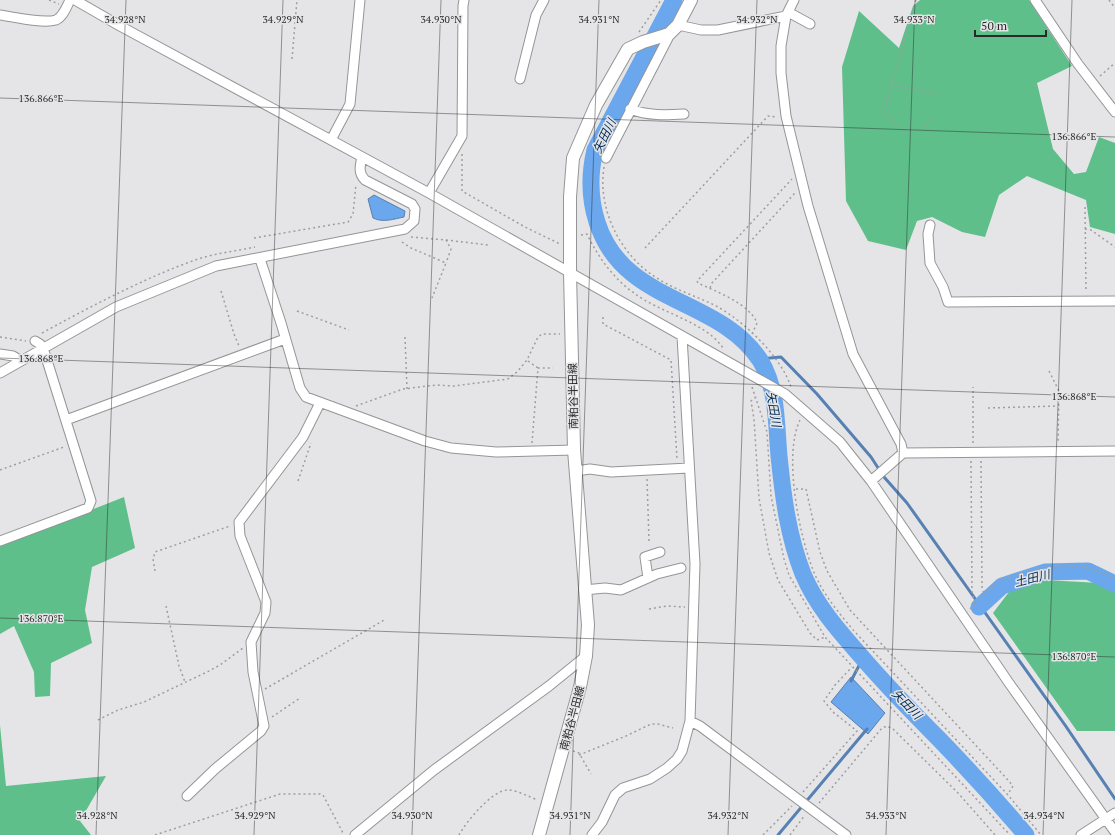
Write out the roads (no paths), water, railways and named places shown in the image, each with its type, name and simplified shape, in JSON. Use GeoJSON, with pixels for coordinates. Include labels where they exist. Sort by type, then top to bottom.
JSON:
{"type":"FeatureCollection","features":[{"type":"Feature","properties":{"kind":"main road","name":"南粕谷半田線"},"geometry":{"type":"LineString","coordinates":[[539,835],[580,687],[586,656],[588,625],[574,450],[570,272],[570,197],[573,158],[609,80],[628,49],[640,43],[669,34],[678,25],[692,0]]}},
{"type":"Feature","properties":{"kind":"street"},"geometry":{"type":"LineString","coordinates":[[0,15],[46,21],[56,20],[62,15],[70,0]]}},
{"type":"Feature","properties":{"kind":"street"},"geometry":{"type":"LineString","coordinates":[[76,0],[120,26],[429,193],[787,396],[840,442],[871,481],[1115,832]]}},
{"type":"Feature","properties":{"kind":"street"},"geometry":{"type":"LineString","coordinates":[[331,140],[350,104],[360,0]]}},
{"type":"Feature","properties":{"kind":"street"},"geometry":{"type":"LineString","coordinates":[[429,193],[462,136],[464,0]]}},
{"type":"Feature","properties":{"kind":"street"},"geometry":{"type":"LineString","coordinates":[[520,79],[536,15],[544,0]]}},
{"type":"Feature","properties":{"kind":"street"},"geometry":{"type":"LineString","coordinates":[[794,0],[787,14],[781,46],[780,73],[786,116],[800,174],[853,354],[901,444],[903,453]]}},
{"type":"Feature","properties":{"kind":"street"},"geometry":{"type":"LineString","coordinates":[[1035,0],[1092,83],[1115,112]]}},
{"type":"Feature","properties":{"kind":"street"},"geometry":{"type":"LineString","coordinates":[[678,25],[701,30],[718,30],[787,14],[810,24]]}},
{"type":"Feature","properties":{"kind":"street"},"geometry":{"type":"LineString","coordinates":[[606,158],[669,34]]}},
{"type":"Feature","properties":{"kind":"street"},"geometry":{"type":"LineString","coordinates":[[630,109],[639,113],[653,115],[684,114]]}},
{"type":"Feature","properties":{"kind":"street"},"geometry":{"type":"LineString","coordinates":[[0,373],[116,307],[216,266],[260,259],[405,229],[414,221],[415,209],[412,204],[365,180],[360,170],[362,157]]}},
{"type":"Feature","properties":{"kind":"street"},"geometry":{"type":"LineString","coordinates":[[930,225],[928,234],[930,263],[943,287],[948,302],[1115,301]]}},
{"type":"Feature","properties":{"kind":"street"},"geometry":{"type":"LineString","coordinates":[[260,259],[300,388],[306,397],[425,441],[451,448],[496,452],[574,450]]}},
{"type":"Feature","properties":{"kind":"street"},"geometry":{"type":"LineString","coordinates":[[592,835],[605,817],[615,795],[623,788],[650,779],[677,759],[682,751],[690,721],[695,564],[682,336]]}},
{"type":"Feature","properties":{"kind":"street"},"geometry":{"type":"LineString","coordinates":[[66,420],[285,339]]}},
{"type":"Feature","properties":{"kind":"street"},"geometry":{"type":"LineString","coordinates":[[0,541],[88,508],[91,501],[42,349],[35,341]]}},
{"type":"Feature","properties":{"kind":"street"},"geometry":{"type":"LineString","coordinates":[[0,354],[13,356],[21,361]]}},
{"type":"Feature","properties":{"kind":"street"},"geometry":{"type":"LineString","coordinates":[[187,796],[215,768],[261,731],[264,721],[252,666],[251,645],[265,613],[266,602],[240,536],[239,522],[303,437],[320,403]]}},
{"type":"Feature","properties":{"kind":"street"},"geometry":{"type":"LineString","coordinates":[[871,481],[903,453],[1115,451]]}},
{"type":"Feature","properties":{"kind":"street"},"geometry":{"type":"LineString","coordinates":[[576,471],[647,471],[689,468]]}},
{"type":"Feature","properties":{"kind":"street"},"geometry":{"type":"LineString","coordinates":[[648,578],[642,556],[660,552]]}},
{"type":"Feature","properties":{"kind":"street"},"geometry":{"type":"LineString","coordinates":[[584,590],[605,588],[621,590],[657,574],[682,568]]}},
{"type":"Feature","properties":{"kind":"street"},"geometry":{"type":"LineString","coordinates":[[355,835],[434,770],[549,686],[586,656]]}},
{"type":"Feature","properties":{"kind":"street"},"geometry":{"type":"LineString","coordinates":[[690,721],[700,726],[846,835]]}},
{"type":"Feature","properties":{"kind":"street"},"geometry":{"type":"LineString","coordinates":[[1081,835],[1115,813]]}},
{"type":"Feature","properties":{"kind":"water"},"geometry":{"type":"Polygon","coordinates":[[[374,195],[405,211],[404,217],[392,220],[373,218],[368,199],[374,195]]]}},
{"type":"Feature","properties":{"kind":"water"},"geometry":{"type":"Polygon","coordinates":[[[851,677],[885,713],[868,734],[831,702],[851,677]]]}},
{"type":"Feature","properties":{"kind":"waterway","name":"矢田川"},"geometry":{"type":"LineString","coordinates":[[674,0],[595,150],[591,177],[591,195],[597,222],[610,249],[628,270],[649,285],[720,323],[742,339],[760,360],[766,371],[773,395],[782,486],[793,545],[803,574],[814,596],[836,627],[869,666],[972,774],[1026,835]]}},
{"type":"Feature","properties":{"kind":"waterway"},"geometry":{"type":"LineString","coordinates":[[759,359],[781,357],[817,394],[871,457],[884,477],[907,503],[1065,725],[1115,799]]}},
{"type":"Feature","properties":{"kind":"waterway","name":"土田川"},"geometry":{"type":"LineString","coordinates":[[979,607],[1002,586],[1045,572],[1088,571],[1115,584]]}},
{"type":"Feature","properties":{"kind":"waterway"},"geometry":{"type":"LineString","coordinates":[[851,681],[863,658]]}},
{"type":"Feature","properties":{"kind":"waterway"},"geometry":{"type":"LineString","coordinates":[[778,835],[867,729]]}}]}
